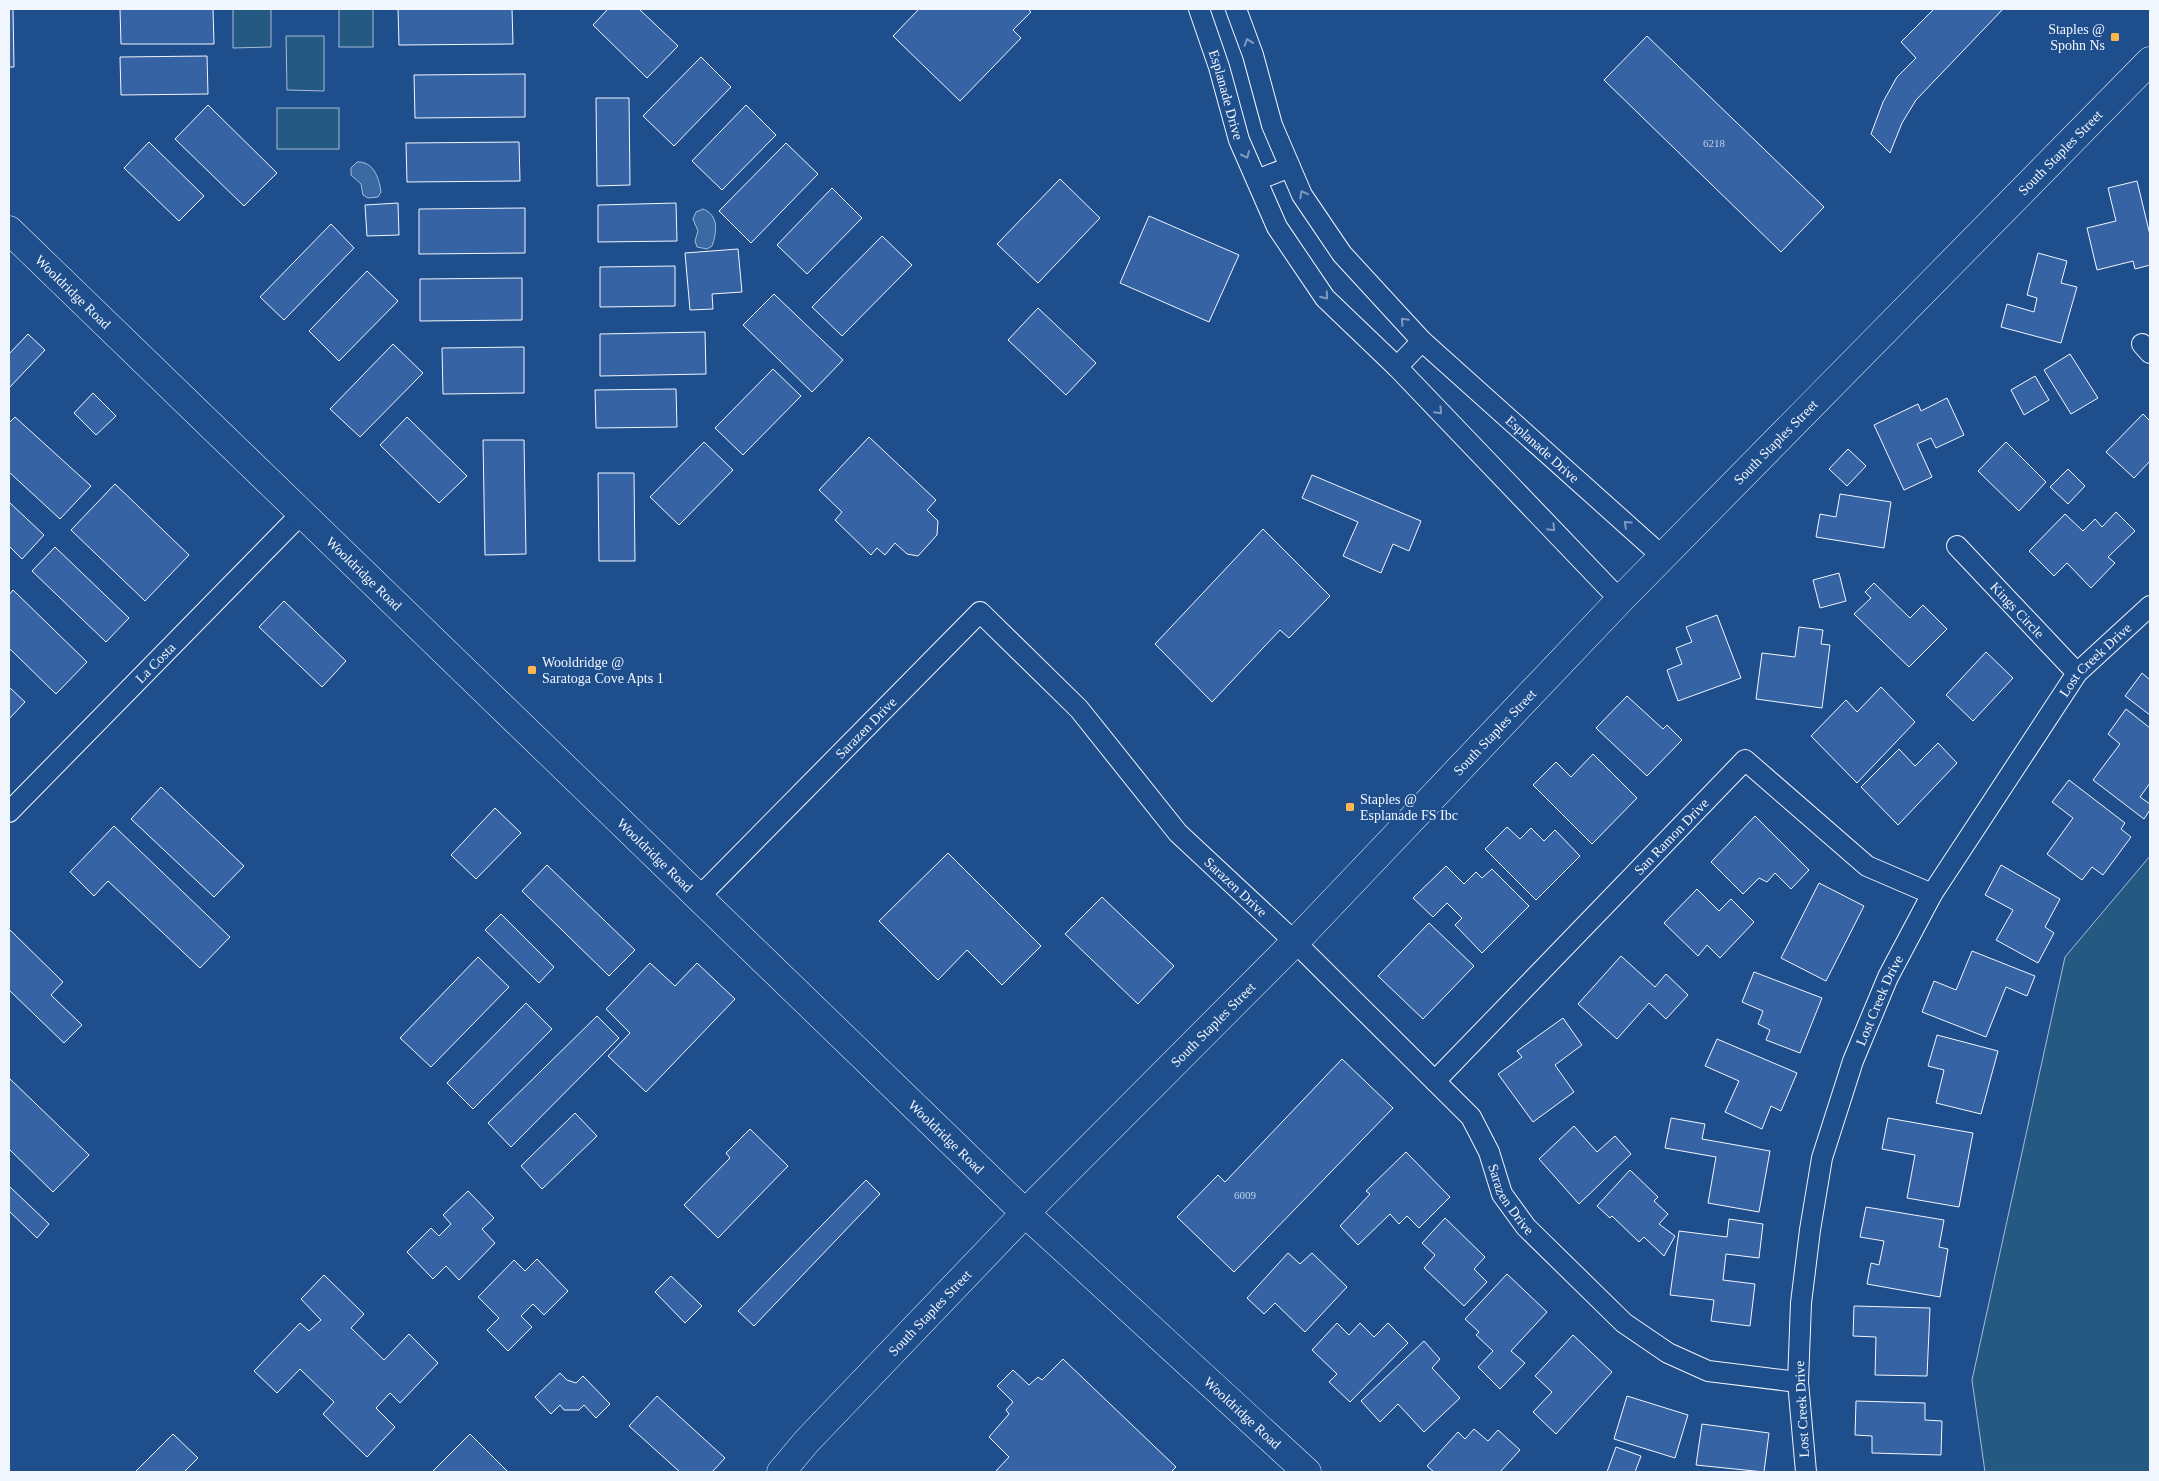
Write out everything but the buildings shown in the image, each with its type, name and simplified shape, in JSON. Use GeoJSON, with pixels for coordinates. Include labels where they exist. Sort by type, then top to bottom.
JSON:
{"type":"FeatureCollection","features":[{"type":"Feature","properties":{"kind":"main road","name":"South Staples Street"},"geometry":{"type":"LineString","coordinates":[[781,1472],[808,1441],[1025,1213],[1295,942],[1620,600],[2150,61]]}},
{"type":"Feature","properties":{"kind":"main road","name":"Wooldridge Road"},"geometry":{"type":"LineString","coordinates":[[9,230],[1025,1213],[1166,1345],[1307,1472]]}},
{"type":"Feature","properties":{"kind":"street","name":"Esplanade Drive"},"geometry":{"type":"LineString","coordinates":[[1199,9],[1219,66],[1239,140],[1277,227],[1324,298],[1397,366],[1620,600]]}},
{"type":"Feature","properties":{"kind":"street","name":"Esplanade Drive"},"geometry":{"type":"LineString","coordinates":[[1236,9],[1272,125],[1290,168],[1302,195],[1342,254],[1422,341],[1663,557]]}},
{"type":"Feature","properties":{"kind":"street"},"geometry":{"type":"LineString","coordinates":[[1257,180],[1290,168]]}},
{"type":"Feature","properties":{"kind":"street"},"geometry":{"type":"LineString","coordinates":[[1397,366],[1422,341]]}},
{"type":"Feature","properties":{"kind":"street","name":"La Costa"},"geometry":{"type":"LineString","coordinates":[[9,812],[301,514]]}},
{"type":"Feature","properties":{"kind":"street","name":"Kings Circle"},"geometry":{"type":"LineString","coordinates":[[1957,546],[2077,673]]}},
{"type":"Feature","properties":{"kind":"street","name":"Lost Creek Drive"},"geometry":{"type":"LineString","coordinates":[[1806,1472],[1798,1382],[1801,1303],[1810,1230],[1822,1158],[1853,1061],[1888,976],[1932,894],[2077,673],[2150,606]]}},
{"type":"Feature","properties":{"kind":"street","name":"Sarazen Drive"},"geometry":{"type":"LineString","coordinates":[[698,898],[980,612],[1079,708],[1178,833],[1295,942],[1471,1117],[1489,1152],[1502,1194],[1526,1227],[1624,1323],[1668,1353],[1708,1371],[1798,1382]]}},
{"type":"Feature","properties":{"kind":"street","name":"San Ramon Drive"},"geometry":{"type":"LineString","coordinates":[[1436,1081],[1745,760],[1867,866],[1932,894]]}},
{"type":"Feature","properties":{"kind":"shaded area"},"geometry":{"type":"Polygon","coordinates":[[[233,9],[271,9],[271,47],[233,48],[233,9]]]}},
{"type":"Feature","properties":{"kind":"shaded area"},"geometry":{"type":"Polygon","coordinates":[[[339,9],[373,9],[373,47],[339,47],[339,9]]]}},
{"type":"Feature","properties":{"kind":"shaded area"},"geometry":{"type":"Polygon","coordinates":[[[286,36],[324,36],[324,91],[287,90],[286,36]]]}},
{"type":"Feature","properties":{"kind":"shaded area"},"geometry":{"type":"Polygon","coordinates":[[[277,108],[339,108],[339,149],[277,149],[277,108]]]}},
{"type":"Feature","properties":{"kind":"shaded area"},"geometry":{"type":"Polygon","coordinates":[[[357,162],[367,164],[377,176],[381,192],[378,197],[368,198],[363,195],[361,184],[351,175],[351,168],[357,162]]]}},
{"type":"Feature","properties":{"kind":"shaded area"},"geometry":{"type":"Polygon","coordinates":[[[703,209],[712,215],[716,230],[712,246],[707,249],[697,247],[695,241],[698,231],[693,219],[696,212],[703,209]]]}},
{"type":"Feature","properties":{"kind":"shaded area"},"geometry":{"type":"Polygon","coordinates":[[[2150,856],[2150,1472],[1985,1472],[1972,1380],[2065,957],[2150,856]]]}},
{"type":"Feature","properties":{"kind":"place","name":"Staples @ Spohn Ns"},"geometry":{"type":"Point","coordinates":[2115,37]}},
{"type":"Feature","properties":{"kind":"place","name":"Wooldridge @ Saratoga Cove Apts 1"},"geometry":{"type":"Point","coordinates":[532,670]}},
{"type":"Feature","properties":{"kind":"place","name":"Staples @ Esplanade FS Ibc"},"geometry":{"type":"Point","coordinates":[1350,807]}}]}
